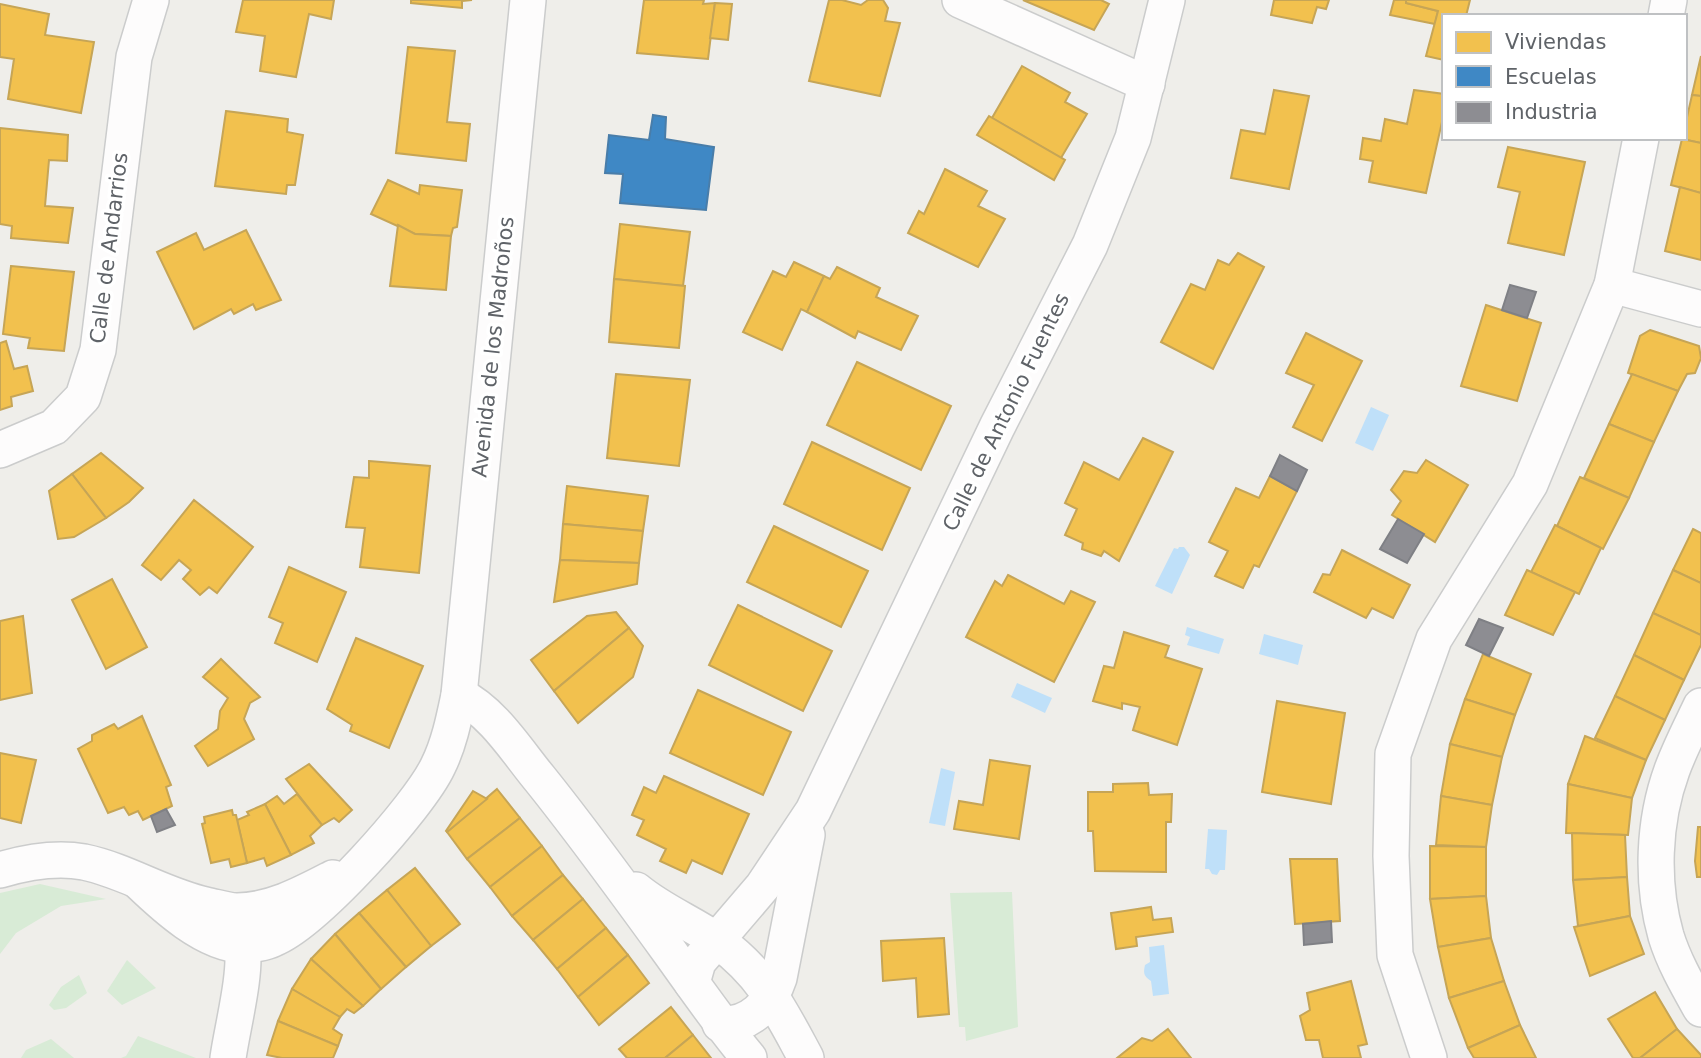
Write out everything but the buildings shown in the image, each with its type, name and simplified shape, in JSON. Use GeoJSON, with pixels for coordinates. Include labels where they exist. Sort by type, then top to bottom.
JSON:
{"type":"FeatureCollection","features":[{"type":"Feature","properties":{"kind":"street","name":"Calle de Andarrios"},"geometry":{"type":"LineString","coordinates":[[0,450],[54,427],[83,397],[98,350],[134,57],[151,0]]}},
{"type":"Feature","properties":{"kind":"street","name":"Avenida de los Madroños"},"geometry":{"type":"LineString","coordinates":[[375,847],[414,806],[438,767],[449,740],[459,695],[528,0]]}},
{"type":"Feature","properties":{"kind":"street"},"geometry":{"type":"LineString","coordinates":[[960,0],[1147,85]]}},
{"type":"Feature","properties":{"kind":"street","name":"Calle de Antonio Fuentes"},"geometry":{"type":"LineString","coordinates":[[692,983],[698,962],[763,886],[813,811],[997,427],[1090,245],[1133,138],[1167,0]]}},
{"type":"Feature","properties":{"kind":"street"},"geometry":{"type":"LineString","coordinates":[[1429,1058],[1395,955],[1391,856],[1393,754],[1434,639],[1530,484],[1612,285],[1641,140]]}},
{"type":"Feature","properties":{"kind":"street"},"geometry":{"type":"LineString","coordinates":[[1612,285],[1701,309]]}},
{"type":"Feature","properties":{"kind":"street"},"geometry":{"type":"LineString","coordinates":[[459,695],[472,701],[488,715],[597,853],[720,1024],[749,1058]]}},
{"type":"Feature","properties":{"kind":"street"},"geometry":{"type":"LineString","coordinates":[[1697,726],[1671,771],[1661,813],[1656,865],[1659,901],[1667,937],[1685,982],[1701,1009]]}},
{"type":"Feature","properties":{"kind":"street","name":"Calle de Antonio Fuentes"},"geometry":{"type":"LineString","coordinates":[[773,997],[813,811]]}},
{"type":"Feature","properties":{"kind":"street"},"geometry":{"type":"LineString","coordinates":[[0,870],[34,862],[83,862],[185,900],[238,911],[277,904],[299,896],[333,877],[375,847]]}},
{"type":"Feature","properties":{"kind":"street"},"geometry":{"type":"LineString","coordinates":[[139,882],[177,917],[215,938],[242,945],[274,939],[294,927],[316,909],[375,847]]}},
{"type":"Feature","properties":{"kind":"street"},"geometry":{"type":"LineString","coordinates":[[597,853],[638,892],[716,940],[742,960],[773,997],[806,1058]]}},
{"type":"Feature","properties":{"kind":"street"},"geometry":{"type":"LineString","coordinates":[[220,908],[233,924],[242,945],[241,981],[228,1058]]}},
{"type":"Feature","properties":{"kind":"street"},"geometry":{"type":"LineString","coordinates":[[720,1024],[733,1025],[745,1021],[773,997]]}},
{"type":"Feature","properties":{"kind":"green space"},"geometry":{"type":"Polygon","coordinates":[[[40,884],[106,899],[61,906],[16,933],[0,954],[0,893],[40,884]]]}},
{"type":"Feature","properties":{"kind":"green space"},"geometry":{"type":"Polygon","coordinates":[[[1012,892],[1018,1027],[966,1041],[965,1027],[959,1027],[950,893],[1012,892]]]}},
{"type":"Feature","properties":{"kind":"green space"},"geometry":{"type":"Polygon","coordinates":[[[127,960],[156,988],[122,1005],[107,991],[127,960]]]}},
{"type":"Feature","properties":{"kind":"green space"},"geometry":{"type":"Polygon","coordinates":[[[79,975],[87,993],[66,1008],[54,1010],[49,1005],[61,987],[79,975]]]}},
{"type":"Feature","properties":{"kind":"green space"},"geometry":{"type":"Polygon","coordinates":[[[138,1036],[196,1058],[121,1058],[126,1056],[138,1036]]]}},
{"type":"Feature","properties":{"kind":"green space"},"geometry":{"type":"Polygon","coordinates":[[[51,1039],[74,1058],[21,1058],[26,1050],[51,1039]]]}},
{"type":"Feature","properties":{"kind":"water"},"geometry":{"type":"Polygon","coordinates":[[[1371,407],[1389,415],[1373,451],[1355,443],[1371,407]]]}},
{"type":"Feature","properties":{"kind":"water"},"geometry":{"type":"Polygon","coordinates":[[[1184,547],[1190,555],[1172,594],[1155,586],[1174,548],[1184,547]]]}},
{"type":"Feature","properties":{"kind":"water"},"geometry":{"type":"Polygon","coordinates":[[[1187,627],[1224,639],[1219,654],[1187,645],[1190,637],[1185,635],[1187,627]]]}},
{"type":"Feature","properties":{"kind":"water"},"geometry":{"type":"Polygon","coordinates":[[[1264,634],[1303,645],[1298,665],[1259,654],[1264,634]]]}},
{"type":"Feature","properties":{"kind":"water"},"geometry":{"type":"Polygon","coordinates":[[[1017,683],[1052,698],[1045,713],[1011,697],[1017,683]]]}},
{"type":"Feature","properties":{"kind":"water"},"geometry":{"type":"Polygon","coordinates":[[[941,768],[955,772],[945,826],[929,823],[941,768]]]}},
{"type":"Feature","properties":{"kind":"water"},"geometry":{"type":"Polygon","coordinates":[[[1208,829],[1227,830],[1225,870],[1220,870],[1217,875],[1205,869],[1208,829]]]}},
{"type":"Feature","properties":{"kind":"water"},"geometry":{"type":"Polygon","coordinates":[[[1164,945],[1169,994],[1153,996],[1151,981],[1144,971],[1145,965],[1150,962],[1149,947],[1164,945]]]}}]}
